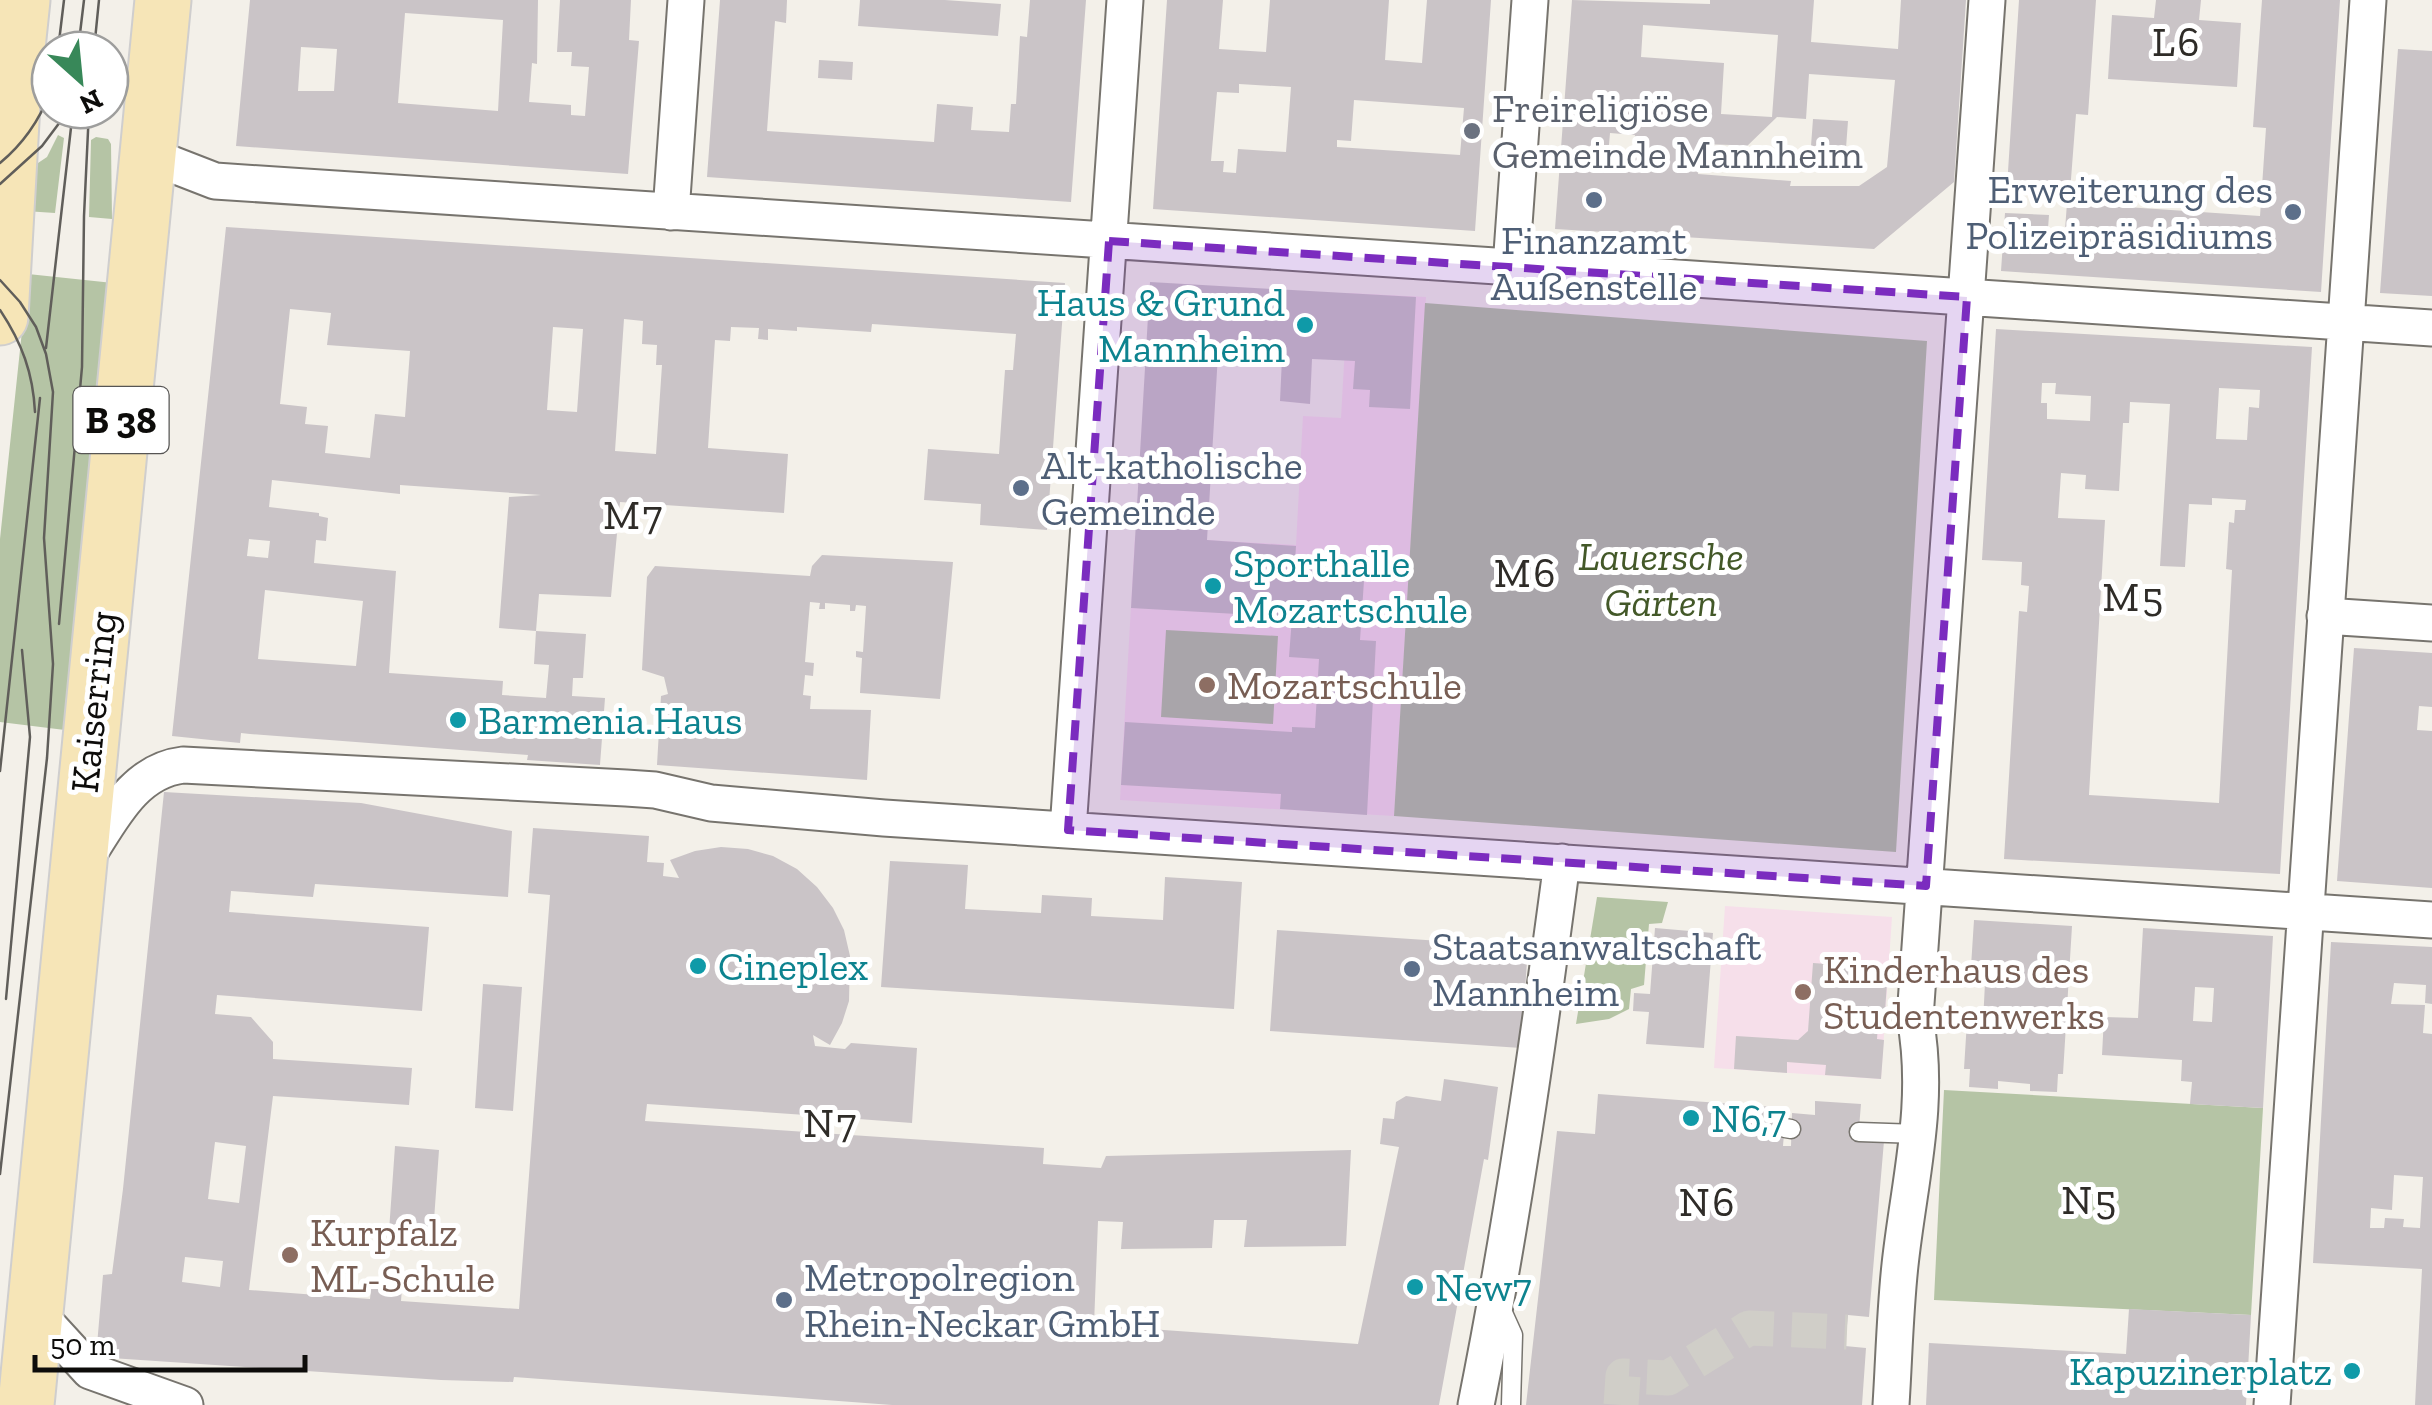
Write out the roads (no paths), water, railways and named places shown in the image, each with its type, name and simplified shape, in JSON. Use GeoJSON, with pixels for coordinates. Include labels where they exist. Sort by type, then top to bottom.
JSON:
{"type":"FeatureCollection","features":[{"type":"Feature","properties":{"kind":"main road","name":"Kaiserring"},"geometry":{"type":"LineString","coordinates":[[26,1405],[75,876],[137,122],[163,0]]}},
{"type":"Feature","properties":{"kind":"main road"},"geometry":{"type":"LineString","coordinates":[[0,317],[21,12]]}},
{"type":"Feature","properties":{"kind":"street"},"geometry":{"type":"LineString","coordinates":[[671,212],[686,0]]}},
{"type":"Feature","properties":{"kind":"street"},"geometry":{"type":"LineString","coordinates":[[1068,830],[1125,0]]}},
{"type":"Feature","properties":{"kind":"street"},"geometry":{"type":"LineString","coordinates":[[1512,267],[1530,0]]}},
{"type":"Feature","properties":{"kind":"street"},"geometry":{"type":"LineString","coordinates":[[1891,1405],[1900,1263],[1916,1176],[1923,1060],[1915,1018],[1987,0]]}},
{"type":"Feature","properties":{"kind":"street"},"geometry":{"type":"LineString","coordinates":[[2272,1405],[2368,0]]}},
{"type":"Feature","properties":{"kind":"street"},"geometry":{"type":"LineString","coordinates":[[137,122],[215,180],[2432,328]]}},
{"type":"Feature","properties":{"kind":"street"},"geometry":{"type":"LineString","coordinates":[[2325,616],[2432,623]]}},
{"type":"Feature","properties":{"kind":"street"},"geometry":{"type":"LineString","coordinates":[[75,876],[134,788],[156,773],[184,766],[655,790],[711,803],[1068,830],[2432,920]]}},
{"type":"Feature","properties":{"kind":"street"},"geometry":{"type":"LineString","coordinates":[[1476,1405],[1498,1299],[1535,1069],[1562,862]]}},
{"type":"Feature","properties":{"kind":"street"},"geometry":{"type":"LineString","coordinates":[[35,1311],[90,1371],[185,1405]]}},
{"type":"Feature","properties":{"kind":"lane"},"geometry":{"type":"LineString","coordinates":[[1859,1132],[1918,1134]]}},
{"type":"Feature","properties":{"kind":"lane"},"geometry":{"type":"LineString","coordinates":[[1498,1299],[1522,1335],[1511,1405]]}},
{"type":"Feature","properties":{"kind":"lane"},"geometry":{"type":"LineString","coordinates":[[1484,1361],[1499,1344],[1522,1335]]}},
{"type":"Feature","properties":{"kind":"tunnel"},"geometry":{"type":"LineString","coordinates":[[1621,1405],[1623,1376],[1668,1378],[1749,1328],[1847,1332]]}},
{"type":"Feature","properties":{"kind":"tram line"},"geometry":{"type":"LineString","coordinates":[[60,30],[64,0]]}},
{"type":"Feature","properties":{"kind":"tram line"},"geometry":{"type":"LineString","coordinates":[[80,30],[84,0]]}},
{"type":"Feature","properties":{"kind":"tram line"},"geometry":{"type":"LineString","coordinates":[[96,30],[99,0]]}},
{"type":"Feature","properties":{"kind":"tram line"},"geometry":{"type":"LineString","coordinates":[[0,163],[30,130]]}},
{"type":"Feature","properties":{"kind":"tram line"},"geometry":{"type":"LineString","coordinates":[[0,184],[54,130]]}},
{"type":"Feature","properties":{"kind":"tram line"},"geometry":{"type":"LineString","coordinates":[[46,348],[71,130]]}},
{"type":"Feature","properties":{"kind":"tram line"},"geometry":{"type":"LineString","coordinates":[[59,624],[82,367],[88,130]]}},
{"type":"Feature","properties":{"kind":"tram line"},"geometry":{"type":"LineString","coordinates":[[0,280],[36,327],[53,392],[44,538],[53,664],[47,758],[0,1174]]}},
{"type":"Feature","properties":{"kind":"tram line"},"geometry":{"type":"LineString","coordinates":[[0,310],[25,359],[35,412]]}},
{"type":"Feature","properties":{"kind":"tram line"},"geometry":{"type":"LineString","coordinates":[[0,771],[40,398]]}},
{"type":"Feature","properties":{"kind":"tram line"},"geometry":{"type":"LineString","coordinates":[[6,999],[30,737],[22,650]]}},
{"type":"Feature","properties":{"kind":"place","name":"Freireligiöse Gemeinde Mannheim"},"geometry":{"type":"Point","coordinates":[1472,131]}},
{"type":"Feature","properties":{"kind":"place","name":"Finanzamt Außenstelle"},"geometry":{"type":"Point","coordinates":[1594,200]}},
{"type":"Feature","properties":{"kind":"place","name":"Erweiterung des Polizeipräsidiums"},"geometry":{"type":"Point","coordinates":[2293,212]}},
{"type":"Feature","properties":{"kind":"place","name":"Haus & Grund Mannheim"},"geometry":{"type":"Point","coordinates":[1305,325]}},
{"type":"Feature","properties":{"kind":"place","name":"Alt-katholische Gemeinde"},"geometry":{"type":"Point","coordinates":[1021,488]}},
{"type":"Feature","properties":{"kind":"place","name":"Sporthalle Mozartschule"},"geometry":{"type":"Point","coordinates":[1213,586]}},
{"type":"Feature","properties":{"kind":"place","name":"Mozartschule"},"geometry":{"type":"Point","coordinates":[1207,685]}},
{"type":"Feature","properties":{"kind":"place","name":"Barmenia.Haus"},"geometry":{"type":"Point","coordinates":[458,720]}},
{"type":"Feature","properties":{"kind":"place","name":"Cineplex"},"geometry":{"type":"Point","coordinates":[698,966]}},
{"type":"Feature","properties":{"kind":"place","name":"Staatsanwaltschaft Mannheim"},"geometry":{"type":"Point","coordinates":[1412,969]}},
{"type":"Feature","properties":{"kind":"place","name":"Kinderhaus des Studentenwerks"},"geometry":{"type":"Point","coordinates":[1803,992]}},
{"type":"Feature","properties":{"kind":"place","name":"N6,7"},"geometry":{"type":"Point","coordinates":[1691,1118]}},
{"type":"Feature","properties":{"kind":"place","name":"Kurpfalz ML-Schule"},"geometry":{"type":"Point","coordinates":[290,1255]}},
{"type":"Feature","properties":{"kind":"place","name":"New7"},"geometry":{"type":"Point","coordinates":[1415,1287]}},
{"type":"Feature","properties":{"kind":"place","name":"Metropolregion Rhein-Neckar GmbH"},"geometry":{"type":"Point","coordinates":[784,1300]}},
{"type":"Feature","properties":{"kind":"place","name":"Kapuzinerplatz"},"geometry":{"type":"Point","coordinates":[2352,1371]}},
{"type":"Feature","properties":{"kind":"district","name":"L6"},"geometry":{"type":"Point","coordinates":[2177,41]}},
{"type":"Feature","properties":{"kind":"district","name":"M7"},"geometry":{"type":"Point","coordinates":[634,514]}},
{"type":"Feature","properties":{"kind":"district","name":"M6"},"geometry":{"type":"Point","coordinates":[1526,572]}},
{"type":"Feature","properties":{"kind":"district","name":"M5"},"geometry":{"type":"Point","coordinates":[2134,596]}},
{"type":"Feature","properties":{"kind":"district","name":"N7"},"geometry":{"type":"Point","coordinates":[831,1122]}},
{"type":"Feature","properties":{"kind":"district","name":"N5"},"geometry":{"type":"Point","coordinates":[2090,1199]}},
{"type":"Feature","properties":{"kind":"district","name":"N6"},"geometry":{"type":"Point","coordinates":[1708,1201]}},
{"type":"Feature","properties":{"kind":"park label","name":"Lauersche Gärten"},"geometry":{"type":"Point","coordinates":[1661,579]}}]}
